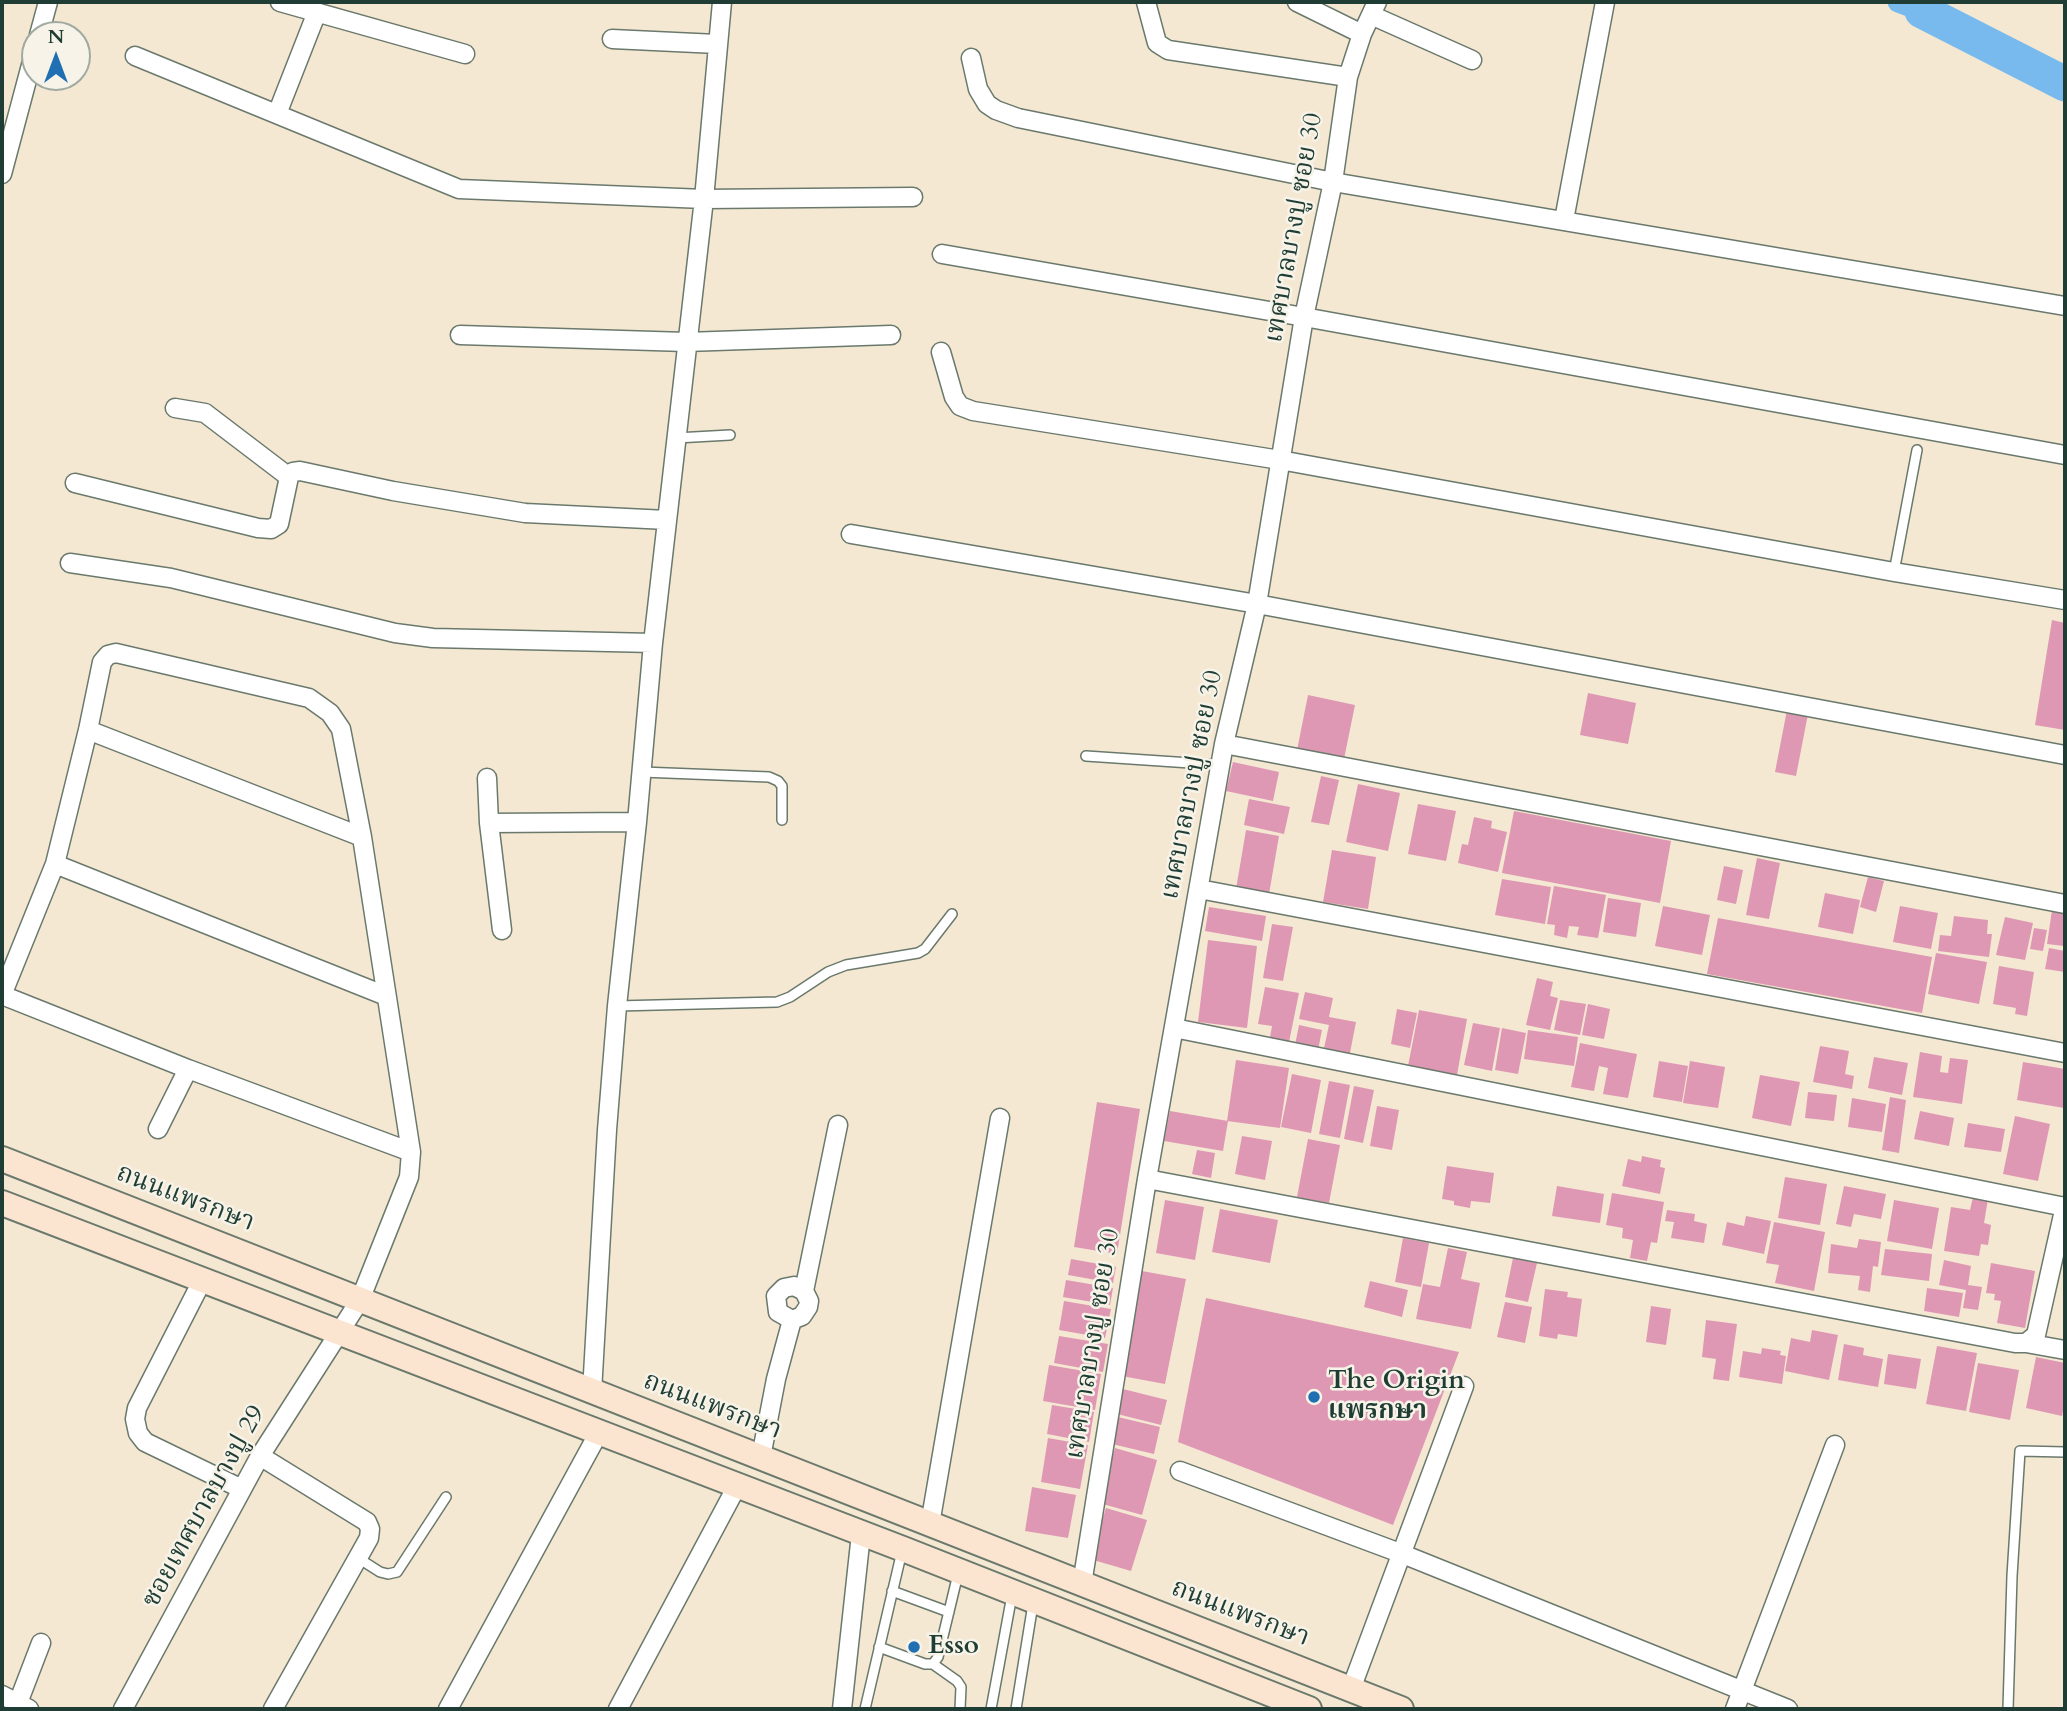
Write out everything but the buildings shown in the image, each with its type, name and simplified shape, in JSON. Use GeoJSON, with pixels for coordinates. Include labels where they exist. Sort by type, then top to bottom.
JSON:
{"type":"FeatureCollection","features":[{"type":"Feature","properties":{"kind":"main road","name":"ถนนแพรกษา"},"geometry":{"type":"LineString","coordinates":[[2,1159],[1401,1709]]}},
{"type":"Feature","properties":{"kind":"main road"},"geometry":{"type":"LineString","coordinates":[[2,1203],[903,1549],[1301,1708]]}},
{"type":"Feature","properties":{"kind":"street"},"geometry":{"type":"LineString","coordinates":[[43,21],[48,2]]}},
{"type":"Feature","properties":{"kind":"street"},"geometry":{"type":"LineString","coordinates":[[280,2],[465,54]]}},
{"type":"Feature","properties":{"kind":"street"},"geometry":{"type":"LineString","coordinates":[[592,1392],[617,1006],[653,643],[704,199],[722,2]]}},
{"type":"Feature","properties":{"kind":"street"},"geometry":{"type":"LineString","coordinates":[[1146,2],[1157,44],[1168,50],[1348,78]]}},
{"type":"Feature","properties":{"kind":"street"},"geometry":{"type":"LineString","coordinates":[[1297,2],[1362,34]]}},
{"type":"Feature","properties":{"kind":"street"},"geometry":{"type":"LineString","coordinates":[[1564,220],[1605,2]]}},
{"type":"Feature","properties":{"kind":"street"},"geometry":{"type":"LineString","coordinates":[[1374,8],[1472,60]]}},
{"type":"Feature","properties":{"kind":"street","name":"เทศบาลบางปู ซอย 30"},"geometry":{"type":"LineString","coordinates":[[1082,1584],[1147,1179],[1220,765],[1258,604],[1304,317],[1333,182],[1348,78],[1362,34],[1374,8]]}},
{"type":"Feature","properties":{"kind":"street"},"geometry":{"type":"LineString","coordinates":[[277,114],[317,12]]}},
{"type":"Feature","properties":{"kind":"street"},"geometry":{"type":"LineString","coordinates":[[612,39],[717,44]]}},
{"type":"Feature","properties":{"kind":"street"},"geometry":{"type":"LineString","coordinates":[[135,57],[459,189],[704,199],[913,197]]}},
{"type":"Feature","properties":{"kind":"street"},"geometry":{"type":"LineString","coordinates":[[971,58],[978,89],[987,104],[1018,118],[1333,182],[2065,306]]}},
{"type":"Feature","properties":{"kind":"street"},"geometry":{"type":"LineString","coordinates":[[2,174],[24,91]]}},
{"type":"Feature","properties":{"kind":"street"},"geometry":{"type":"LineString","coordinates":[[942,254],[2065,455]]}},
{"type":"Feature","properties":{"kind":"street"},"geometry":{"type":"LineString","coordinates":[[460,335],[687,342],[891,335]]}},
{"type":"Feature","properties":{"kind":"street"},"geometry":{"type":"LineString","coordinates":[[941,352],[954,397],[960,406],[973,411],[1280,460],[1894,572],[2065,600]]}},
{"type":"Feature","properties":{"kind":"street"},"geometry":{"type":"LineString","coordinates":[[175,408],[205,413],[289,477]]}},
{"type":"Feature","properties":{"kind":"street"},"geometry":{"type":"LineString","coordinates":[[75,483],[271,529],[279,524],[289,477],[293,472],[300,471],[393,491],[525,513],[667,520]]}},
{"type":"Feature","properties":{"kind":"street"},"geometry":{"type":"LineString","coordinates":[[850,534],[1258,604],[2065,755]]}},
{"type":"Feature","properties":{"kind":"street"},"geometry":{"type":"LineString","coordinates":[[70,562],[171,578],[395,634],[433,638],[653,643]]}},
{"type":"Feature","properties":{"kind":"street","name":"ซอยเทศบาลบางปู 29"},"geometry":{"type":"LineString","coordinates":[[2,995],[55,864],[102,662],[108,655],[116,653],[309,698],[330,713],[341,729],[362,837],[411,1152],[409,1177],[360,1300],[260,1456],[123,1709]]}},
{"type":"Feature","properties":{"kind":"street"},"geometry":{"type":"LineString","coordinates":[[88,730],[362,837]]}},
{"type":"Feature","properties":{"kind":"street"},"geometry":{"type":"LineString","coordinates":[[1224,744],[2065,904]]}},
{"type":"Feature","properties":{"kind":"street"},"geometry":{"type":"LineString","coordinates":[[487,778],[489,824],[502,930]]}},
{"type":"Feature","properties":{"kind":"street"},"geometry":{"type":"LineString","coordinates":[[489,824],[637,822]]}},
{"type":"Feature","properties":{"kind":"street"},"geometry":{"type":"LineString","coordinates":[[55,864],[386,996]]}},
{"type":"Feature","properties":{"kind":"street"},"geometry":{"type":"LineString","coordinates":[[1199,888],[2065,1053]]}},
{"type":"Feature","properties":{"kind":"street"},"geometry":{"type":"LineString","coordinates":[[2,995],[188,1069],[411,1152]]}},
{"type":"Feature","properties":{"kind":"street"},"geometry":{"type":"LineString","coordinates":[[1174,1028],[2065,1206],[2036,1335],[2026,1343]]}},
{"type":"Feature","properties":{"kind":"street"},"geometry":{"type":"LineString","coordinates":[[159,1129],[188,1069]]}},
{"type":"Feature","properties":{"kind":"street"},"geometry":{"type":"LineString","coordinates":[[930,1524],[1000,1118]]}},
{"type":"Feature","properties":{"kind":"street"},"geometry":{"type":"LineString","coordinates":[[804,1291],[838,1125]]}},
{"type":"Feature","properties":{"kind":"street"},"geometry":{"type":"LineString","coordinates":[[1147,1179],[2065,1350]]}},
{"type":"Feature","properties":{"kind":"street"},"geometry":{"type":"LineString","coordinates":[[202,1281],[137,1408],[135,1419],[138,1433],[145,1442],[242,1489]]}},
{"type":"Feature","properties":{"kind":"street"},"geometry":{"type":"LineString","coordinates":[[789,1286],[804,1291],[809,1301],[806,1312],[792,1320],[778,1312],[775,1301],[776,1296],[789,1286]]}},
{"type":"Feature","properties":{"kind":"street"},"geometry":{"type":"LineString","coordinates":[[761,1457],[792,1320]]}},
{"type":"Feature","properties":{"kind":"street"},"geometry":{"type":"LineString","coordinates":[[1351,1689],[1464,1386]]}},
{"type":"Feature","properties":{"kind":"street"},"geometry":{"type":"LineString","coordinates":[[448,1709],[598,1434]]}},
{"type":"Feature","properties":{"kind":"street"},"geometry":{"type":"LineString","coordinates":[[1739,1701],[1835,1446]]}},
{"type":"Feature","properties":{"kind":"street"},"geometry":{"type":"LineString","coordinates":[[260,1456],[367,1522],[370,1529],[369,1538],[273,1709]]}},
{"type":"Feature","properties":{"kind":"street"},"geometry":{"type":"LineString","coordinates":[[1180,1471],[1400,1553],[1739,1701],[1788,1709]]}},
{"type":"Feature","properties":{"kind":"street"},"geometry":{"type":"LineString","coordinates":[[618,1709],[737,1486]]}},
{"type":"Feature","properties":{"kind":"street"},"geometry":{"type":"LineString","coordinates":[[842,1709],[861,1534]]}},
{"type":"Feature","properties":{"kind":"street"},"geometry":{"type":"LineString","coordinates":[[16,1702],[41,1643]]}},
{"type":"Feature","properties":{"kind":"lane"},"geometry":{"type":"LineString","coordinates":[[676,438],[730,435]]}},
{"type":"Feature","properties":{"kind":"lane"},"geometry":{"type":"LineString","coordinates":[[1894,572],[1917,450]]}},
{"type":"Feature","properties":{"kind":"lane"},"geometry":{"type":"LineString","coordinates":[[1086,756],[1220,765]]}},
{"type":"Feature","properties":{"kind":"lane"},"geometry":{"type":"LineString","coordinates":[[642,772],[769,776],[782,786],[782,820]]}},
{"type":"Feature","properties":{"kind":"lane"},"geometry":{"type":"LineString","coordinates":[[617,1006],[777,1002],[837,968],[918,953],[925,949],[953,914]]}},
{"type":"Feature","properties":{"kind":"lane"},"geometry":{"type":"LineString","coordinates":[[2008,1709],[2012,1576],[2020,1451],[2065,1452]]}},
{"type":"Feature","properties":{"kind":"lane"},"geometry":{"type":"LineString","coordinates":[[358,1558],[380,1572],[397,1572],[446,1497]]}},
{"type":"Feature","properties":{"kind":"lane"},"geometry":{"type":"LineString","coordinates":[[865,1709],[903,1549]]}},
{"type":"Feature","properties":{"kind":"lane"},"geometry":{"type":"LineString","coordinates":[[933,1664],[938,1657],[959,1573]]}},
{"type":"Feature","properties":{"kind":"lane"},"geometry":{"type":"LineString","coordinates":[[892,1591],[949,1612]]}},
{"type":"Feature","properties":{"kind":"lane"},"geometry":{"type":"LineString","coordinates":[[991,1709],[1023,1597]]}},
{"type":"Feature","properties":{"kind":"lane"},"geometry":{"type":"LineString","coordinates":[[1016,1709],[1023,1597]]}},
{"type":"Feature","properties":{"kind":"lane"},"geometry":{"type":"LineString","coordinates":[[879,1647],[925,1664],[933,1664],[957,1681],[961,1687],[960,1709]]}},
{"type":"Feature","properties":{"kind":"waterway"},"geometry":{"type":"LineString","coordinates":[[1898,2],[1922,11],[1922,2]]}},
{"type":"Feature","properties":{"kind":"waterway"},"geometry":{"type":"LineString","coordinates":[[1922,11],[2065,84]]}},
{"type":"Feature","properties":{"kind":"place","name":"The Origin แพรกษา"},"geometry":{"type":"Point","coordinates":[1314,1397]}},
{"type":"Feature","properties":{"kind":"place","name":"Esso"},"geometry":{"type":"Point","coordinates":[914,1647]}}]}
